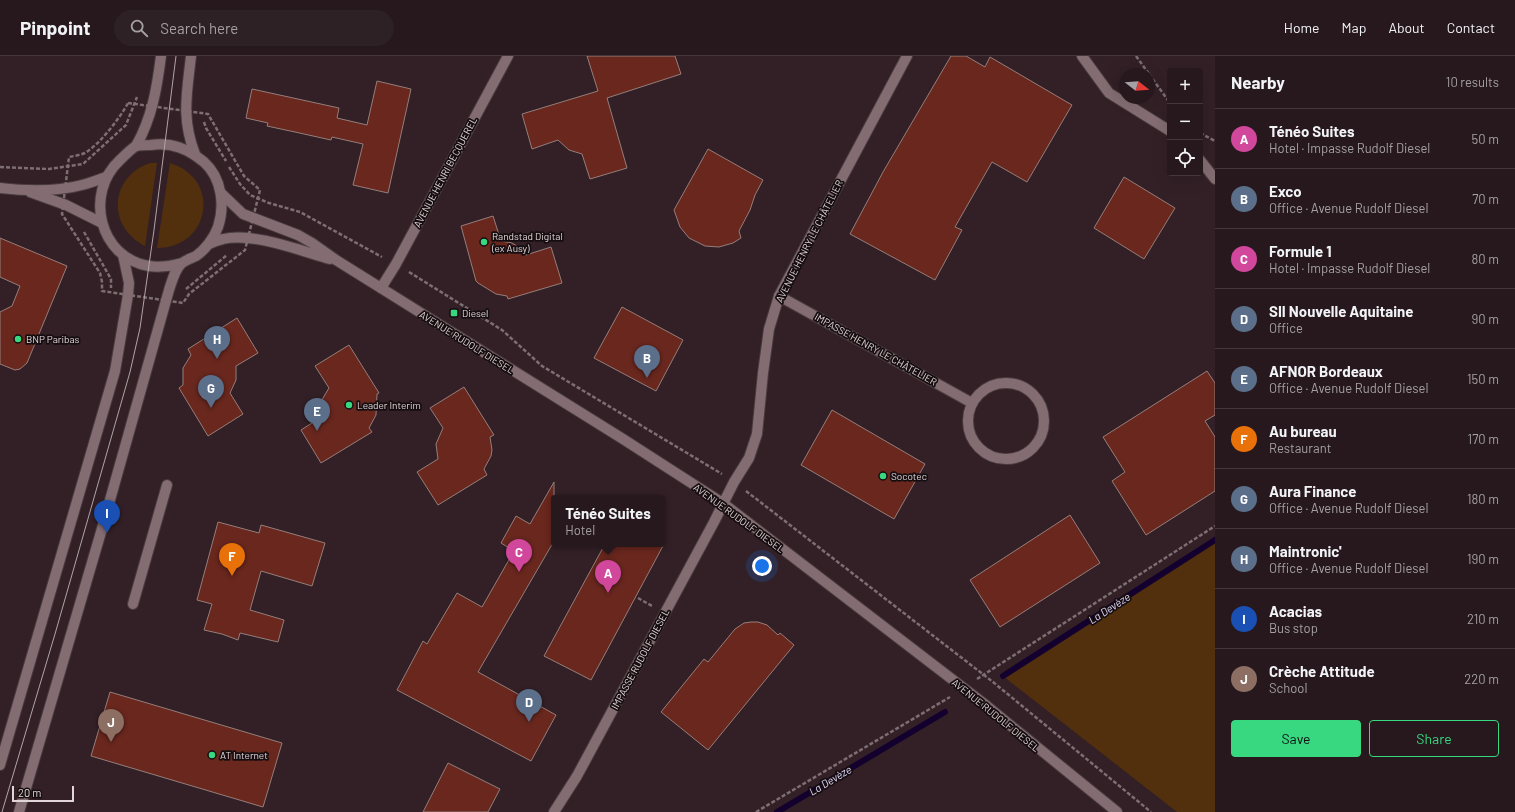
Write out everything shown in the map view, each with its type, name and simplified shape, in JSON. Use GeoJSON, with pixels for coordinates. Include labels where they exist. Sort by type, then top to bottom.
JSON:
{"type":"FeatureCollection","features":[{"type":"Feature","properties":{"kind":"street"},"geometry":{"type":"LineString","coordinates":[[136,146],[164,144],[176,146],[195,154],[216,178],[221,193],[222,211],[217,228],[209,244],[197,255],[182,263],[160,267],[148,266],[135,262],[123,255],[114,246],[107,235],[102,223],[99,208],[101,192],[106,177],[114,165],[136,146],[148,120],[157,88],[161,56]]}},
{"type":"Feature","properties":{"kind":"street"},"geometry":{"type":"LineString","coordinates":[[191,56],[186,95],[186,125],[195,154]]}},
{"type":"Feature","properties":{"kind":"street","name":"AVENUE HENRI BECQUEREL"},"geometry":{"type":"LineString","coordinates":[[381,288],[396,264],[508,56]]}},
{"type":"Feature","properties":{"kind":"street","name":"AVENUE HENRY LE CHÂTELIER"},"geometry":{"type":"LineString","coordinates":[[724,504],[734,482],[749,458],[758,434],[763,373],[769,329],[779,296],[906,56]]}},
{"type":"Feature","properties":{"kind":"street"},"geometry":{"type":"LineString","coordinates":[[1082,56],[1109,93],[1167,129]]}},
{"type":"Feature","properties":{"kind":"street"},"geometry":{"type":"LineString","coordinates":[[1203,164],[1215,179]]}},
{"type":"Feature","properties":{"kind":"street"},"geometry":{"type":"LineString","coordinates":[[0,188],[24,191],[65,188],[80,186],[106,177]]}},
{"type":"Feature","properties":{"kind":"street"},"geometry":{"type":"LineString","coordinates":[[24,191],[63,204],[102,223]]}},
{"type":"Feature","properties":{"kind":"street","name":"AVENUE RUDOLF DIESEL"},"geometry":{"type":"LineString","coordinates":[[221,193],[243,214],[298,235],[312,242],[336,260],[623,439],[724,504],[964,688],[1117,812]]}},
{"type":"Feature","properties":{"kind":"street","name":"AVENUE RUDOLF DIESEL"},"geometry":{"type":"LineString","coordinates":[[209,244],[224,238],[248,239],[269,242],[336,260]]}},
{"type":"Feature","properties":{"kind":"street"},"geometry":{"type":"LineString","coordinates":[[0,765],[115,371],[129,283],[123,255]]}},
{"type":"Feature","properties":{"kind":"street"},"geometry":{"type":"LineString","coordinates":[[19,812],[101,532],[166,300],[174,275],[182,263]]}},
{"type":"Feature","properties":{"kind":"street","name":"IMPASSE HENRY LE CHÂTELIER"},"geometry":{"type":"LineString","coordinates":[[779,296],[972,403]]}},
{"type":"Feature","properties":{"kind":"street"},"geometry":{"type":"LineString","coordinates":[[1000,383],[1012,383],[1024,387],[1033,394],[1040,404],[1044,415],[1044,427],[1040,438],[1033,448],[1023,455],[1012,459],[1000,459],[988,456],[978,448],[971,439],[968,427],[968,415],[972,403],[988,386],[1000,383]]}},
{"type":"Feature","properties":{"kind":"street"},"geometry":{"type":"LineString","coordinates":[[133,604],[166,484]]}},
{"type":"Feature","properties":{"kind":"street","name":"IMPASSE RUDOLF DIESEL"},"geometry":{"type":"LineString","coordinates":[[554,812],[577,776],[724,504]]}},
{"type":"Feature","properties":{"kind":"path"},"geometry":{"type":"LineString","coordinates":[[1136,56],[1145,68]]}},
{"type":"Feature","properties":{"kind":"path"},"geometry":{"type":"LineString","coordinates":[[1155,82],[1167,99]]}},
{"type":"Feature","properties":{"kind":"path"},"geometry":{"type":"LineString","coordinates":[[128,104],[186,111],[208,114],[244,176],[260,190],[245,250],[189,294],[183,303],[102,291],[100,273],[62,214],[69,157],[83,154],[90,149],[121,117],[128,104]]}},
{"type":"Feature","properties":{"kind":"path"},"geometry":{"type":"LineString","coordinates":[[0,167],[49,169],[83,164],[126,125],[130,117],[148,120]]}},
{"type":"Feature","properties":{"kind":"path"},"geometry":{"type":"LineString","coordinates":[[186,125],[206,128],[240,184],[250,194],[269,203],[300,212],[396,264]]}},
{"type":"Feature","properties":{"kind":"path"},"geometry":{"type":"LineString","coordinates":[[1203,135],[1215,141]]}},
{"type":"Feature","properties":{"kind":"path"},"geometry":{"type":"LineString","coordinates":[[111,279],[129,283]]}},
{"type":"Feature","properties":{"kind":"path"},"geometry":{"type":"LineString","coordinates":[[756,812],[964,688],[1215,526]]}},
{"type":"Feature","properties":{"kind":"shaded area"},"geometry":{"type":"Polygon","coordinates":[[[150,163],[157,163],[145,246],[133,238],[124,227],[119,215],[118,203],[120,190],[127,179],[136,170],[150,163]]]}},
{"type":"Feature","properties":{"kind":"shaded area"},"geometry":{"type":"Polygon","coordinates":[[[170,163],[187,171],[197,183],[203,197],[203,212],[198,225],[189,237],[175,245],[157,248],[170,163]]]}},
{"type":"Feature","properties":{"kind":"shaded area"},"geometry":{"type":"Polygon","coordinates":[[[1215,540],[1215,812],[1177,812],[1003,676],[1215,540]]]}},
{"type":"Feature","properties":{"kind":"building"},"geometry":{"type":"Polygon","coordinates":[[[587,56],[675,56],[681,74],[607,98],[627,168],[590,179],[582,154],[569,150],[558,140],[532,149],[522,114],[598,91],[587,56]]]}},
{"type":"Feature","properties":{"kind":"building"},"geometry":{"type":"Polygon","coordinates":[[[951,56],[966,56],[985,67],[990,57],[1072,105],[1027,182],[992,162],[955,227],[962,230],[935,280],[850,234],[883,172],[951,56]]]}},
{"type":"Feature","properties":{"kind":"building"},"geometry":{"type":"Polygon","coordinates":[[[377,81],[411,89],[388,193],[353,185],[363,144],[332,137],[331,140],[267,126],[268,123],[246,118],[252,89],[339,108],[337,118],[367,125],[377,81]]]}},
{"type":"Feature","properties":{"kind":"building"},"geometry":{"type":"Polygon","coordinates":[[[708,149],[763,180],[739,231],[741,238],[733,243],[719,247],[705,246],[689,238],[680,227],[674,210],[708,149]]]}},
{"type":"Feature","properties":{"kind":"building"},"geometry":{"type":"Polygon","coordinates":[[[1124,177],[1175,208],[1144,259],[1094,228],[1124,177]]]}},
{"type":"Feature","properties":{"kind":"building"},"geometry":{"type":"Polygon","coordinates":[[[493,216],[501,241],[512,243],[526,255],[551,247],[562,283],[508,299],[507,296],[496,294],[478,283],[476,281],[461,226],[493,216]]]}},
{"type":"Feature","properties":{"kind":"building"},"geometry":{"type":"Polygon","coordinates":[[[0,238],[67,266],[27,363],[20,369],[15,370],[0,364],[0,312],[12,306],[20,286],[0,277],[0,238]]]}},
{"type":"Feature","properties":{"kind":"building"},"geometry":{"type":"Polygon","coordinates":[[[622,307],[683,340],[656,391],[594,358],[622,307]]]}},
{"type":"Feature","properties":{"kind":"building"},"geometry":{"type":"Polygon","coordinates":[[[237,318],[258,353],[236,366],[236,380],[230,393],[243,414],[208,436],[179,388],[183,385],[183,368],[191,355],[188,349],[237,318]]]}},
{"type":"Feature","properties":{"kind":"building","name":"Leader Interim"},"geometry":{"type":"Polygon","coordinates":[[[349,345],[379,393],[377,394],[376,415],[369,428],[372,432],[321,463],[301,430],[323,416],[321,404],[329,388],[315,366],[349,345]]]}},
{"type":"Feature","properties":{"kind":"building"},"geometry":{"type":"Polygon","coordinates":[[[1207,371],[1215,383],[1215,415],[1205,421],[1215,437],[1215,491],[1146,535],[1112,481],[1125,472],[1103,437],[1207,371]]]}},
{"type":"Feature","properties":{"kind":"building"},"geometry":{"type":"Polygon","coordinates":[[[464,387],[494,435],[490,437],[492,450],[491,456],[484,469],[487,475],[438,505],[417,472],[438,459],[436,444],[443,428],[430,408],[464,387]]]}},
{"type":"Feature","properties":{"kind":"building"},"geometry":{"type":"Polygon","coordinates":[[[832,410],[925,464],[894,519],[801,465],[832,410]]]}},
{"type":"Feature","properties":{"kind":"building"},"geometry":{"type":"Polygon","coordinates":[[[554,482],[554,495],[551,495],[551,546],[478,672],[556,715],[531,761],[397,690],[423,641],[427,644],[457,593],[482,607],[514,551],[501,543],[516,516],[530,524],[554,482]]]}},
{"type":"Feature","properties":{"kind":"building"},"geometry":{"type":"Polygon","coordinates":[[[1070,515],[1100,563],[1000,627],[970,580],[1070,515]]]}},
{"type":"Feature","properties":{"kind":"building"},"geometry":{"type":"Polygon","coordinates":[[[218,522],[259,533],[261,525],[325,543],[312,586],[261,571],[250,610],[284,620],[278,642],[240,633],[238,640],[222,634],[204,630],[212,604],[197,600],[218,522]]]}},
{"type":"Feature","properties":{"kind":"building"},"geometry":{"type":"Polygon","coordinates":[[[603,547],[662,547],[591,680],[544,656],[603,547]]]}},
{"type":"Feature","properties":{"kind":"building"},"geometry":{"type":"Polygon","coordinates":[[[758,622],[767,625],[778,635],[780,633],[794,645],[708,750],[661,712],[704,659],[708,662],[735,629],[744,623],[758,622]]]}},
{"type":"Feature","properties":{"kind":"building"},"geometry":{"type":"Polygon","coordinates":[[[110,692],[282,743],[263,807],[91,756],[110,692]]]}},
{"type":"Feature","properties":{"kind":"building"},"geometry":{"type":"Polygon","coordinates":[[[448,763],[500,789],[488,812],[423,812],[448,763]]]}},
{"type":"Feature","properties":{"kind":"waterway","name":"La Devèze"},"geometry":{"type":"LineString","coordinates":[[1003,676],[1215,540]]}},
{"type":"Feature","properties":{"kind":"waterway","name":"La Devèze"},"geometry":{"type":"LineString","coordinates":[[777,812],[945,712]]}},
{"type":"Feature","properties":{"kind":"tram line"},"geometry":{"type":"LineString","coordinates":[[2,812],[130,372],[140,328],[176,56]]}},
{"type":"Feature","properties":{"kind":"place","name":"Randstad Digital (ex Ausy)"},"geometry":{"type":"Point","coordinates":[484,242]}},
{"type":"Feature","properties":{"kind":"place","name":"Diesel"},"geometry":{"type":"Point","coordinates":[454,313]}},
{"type":"Feature","properties":{"kind":"place","name":"BNP Paribas"},"geometry":{"type":"Point","coordinates":[18,339]}},
{"type":"Feature","properties":{"kind":"place","name":"Maintronic'"},"geometry":{"type":"Point","coordinates":[217,359]}},
{"type":"Feature","properties":{"kind":"place","name":"Exco"},"geometry":{"type":"Point","coordinates":[647,378]}},
{"type":"Feature","properties":{"kind":"place","name":"Leader Interim"},"geometry":{"type":"Point","coordinates":[349,405]}},
{"type":"Feature","properties":{"kind":"place","name":"Aura Finance"},"geometry":{"type":"Point","coordinates":[211,408]}},
{"type":"Feature","properties":{"kind":"place","name":"AFNOR Bordeaux"},"geometry":{"type":"Point","coordinates":[317,431]}},
{"type":"Feature","properties":{"kind":"place","name":"Socotec"},"geometry":{"type":"Point","coordinates":[883,476]}},
{"type":"Feature","properties":{"kind":"place","name":"Acacias"},"geometry":{"type":"Point","coordinates":[107,533]}},
{"type":"Feature","properties":{"kind":"place","name":"Formule 1"},"geometry":{"type":"Point","coordinates":[519,572]}},
{"type":"Feature","properties":{"kind":"place","name":"Au bureau"},"geometry":{"type":"Point","coordinates":[232,576]}},
{"type":"Feature","properties":{"kind":"place","name":"Ténéo Suites"},"geometry":{"type":"Point","coordinates":[608,593]}},
{"type":"Feature","properties":{"kind":"place","name":"SII Nouvelle Aquitaine"},"geometry":{"type":"Point","coordinates":[529,722]}},
{"type":"Feature","properties":{"kind":"place","name":"Crèche Attitude"},"geometry":{"type":"Point","coordinates":[111,742]}},
{"type":"Feature","properties":{"kind":"place","name":"AT Internet"},"geometry":{"type":"Point","coordinates":[212,755]}}]}
